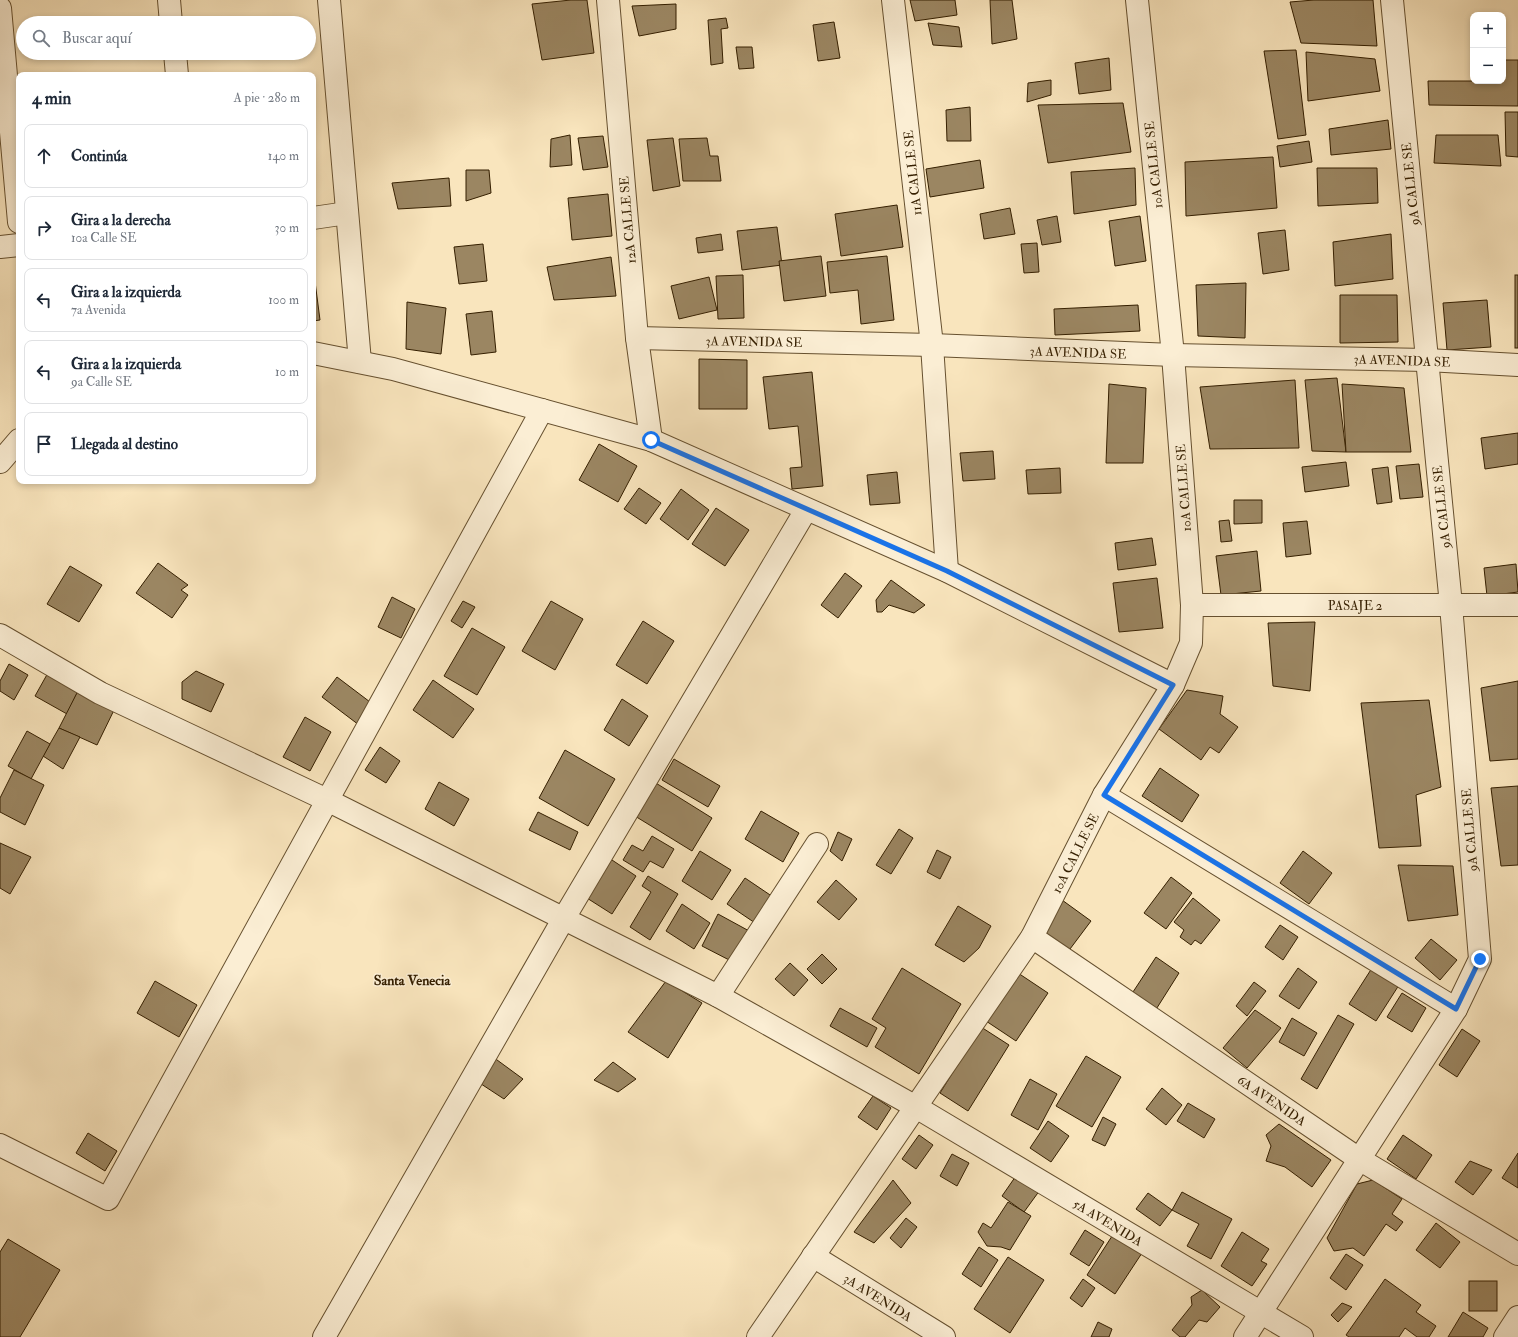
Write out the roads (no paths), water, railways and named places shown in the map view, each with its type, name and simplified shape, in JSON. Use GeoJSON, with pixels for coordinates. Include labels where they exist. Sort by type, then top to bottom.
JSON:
{"type":"FeatureCollection","features":[{"type":"Feature","properties":{"kind":"street"},"geometry":{"type":"LineString","coordinates":[[169,0],[170,16]]}},
{"type":"Feature","properties":{"kind":"street"},"geometry":{"type":"LineString","coordinates":[[330,0],[360,362]]}},
{"type":"Feature","properties":{"kind":"street","name":"12A CALLE SE"},"geometry":{"type":"LineString","coordinates":[[608,0],[638,338],[651,440]]}},
{"type":"Feature","properties":{"kind":"street","name":"11A CALLE SE"},"geometry":{"type":"LineString","coordinates":[[893,0],[932,346],[947,571]]}},
{"type":"Feature","properties":{"kind":"street","name":"10A CALLE SE"},"geometry":{"type":"LineString","coordinates":[[758,1337],[1032,937],[1104,795],[1173,685],[1191,643],[1192,605],[1173,356],[1137,0]]}},
{"type":"Feature","properties":{"kind":"street","name":"9A CALLE SE"},"geometry":{"type":"LineString","coordinates":[[1245,1337],[1456,1009],[1480,959],[1451,605],[1392,0]]}},
{"type":"Feature","properties":{"kind":"street"},"geometry":{"type":"LineString","coordinates":[[0,8],[16,188]]}},
{"type":"Feature","properties":{"kind":"street"},"geometry":{"type":"LineString","coordinates":[[175,60],[177,72]]}},
{"type":"Feature","properties":{"kind":"street"},"geometry":{"type":"LineString","coordinates":[[316,218],[347,213]]}},
{"type":"Feature","properties":{"kind":"street"},"geometry":{"type":"LineString","coordinates":[[0,246],[16,245]]}},
{"type":"Feature","properties":{"kind":"street","name":"3A AVENIDA SE"},"geometry":{"type":"LineString","coordinates":[[638,338],[932,346],[1173,356],[1427,360],[1518,365]]}},
{"type":"Feature","properties":{"kind":"street"},"geometry":{"type":"LineString","coordinates":[[316,354],[393,369],[651,440],[806,510],[947,571],[1173,685]]}},
{"type":"Feature","properties":{"kind":"street"},"geometry":{"type":"LineString","coordinates":[[0,1145],[108,1198],[542,410]]}},
{"type":"Feature","properties":{"kind":"street"},"geometry":{"type":"LineString","coordinates":[[0,462],[16,443]]}},
{"type":"Feature","properties":{"kind":"street"},"geometry":{"type":"LineString","coordinates":[[324,1337],[564,918],[806,510]]}},
{"type":"Feature","properties":{"kind":"street","name":"PASAJE 2"},"geometry":{"type":"LineString","coordinates":[[1192,605],[1518,605]]}},
{"type":"Feature","properties":{"kind":"street","name":"5A AVENIDA"},"geometry":{"type":"LineString","coordinates":[[0,635],[100,693],[327,800],[718,996],[916,1107],[1260,1314],[1302,1337]]}},
{"type":"Feature","properties":{"kind":"street"},"geometry":{"type":"LineString","coordinates":[[1104,795],[1456,1009]]}},
{"type":"Feature","properties":{"kind":"street"},"geometry":{"type":"LineString","coordinates":[[718,996],[816,844]]}},
{"type":"Feature","properties":{"kind":"street","name":"6A AVENIDA"},"geometry":{"type":"LineString","coordinates":[[1032,937],[1360,1159],[1518,1254]]}},
{"type":"Feature","properties":{"kind":"street","name":"3A AVENIDA"},"geometry":{"type":"LineString","coordinates":[[813,1256],[944,1337]]}},
{"type":"Feature","properties":{"kind":"district","name":"Santa Venecia"},"geometry":{"type":"Point","coordinates":[412,980]}}]}
